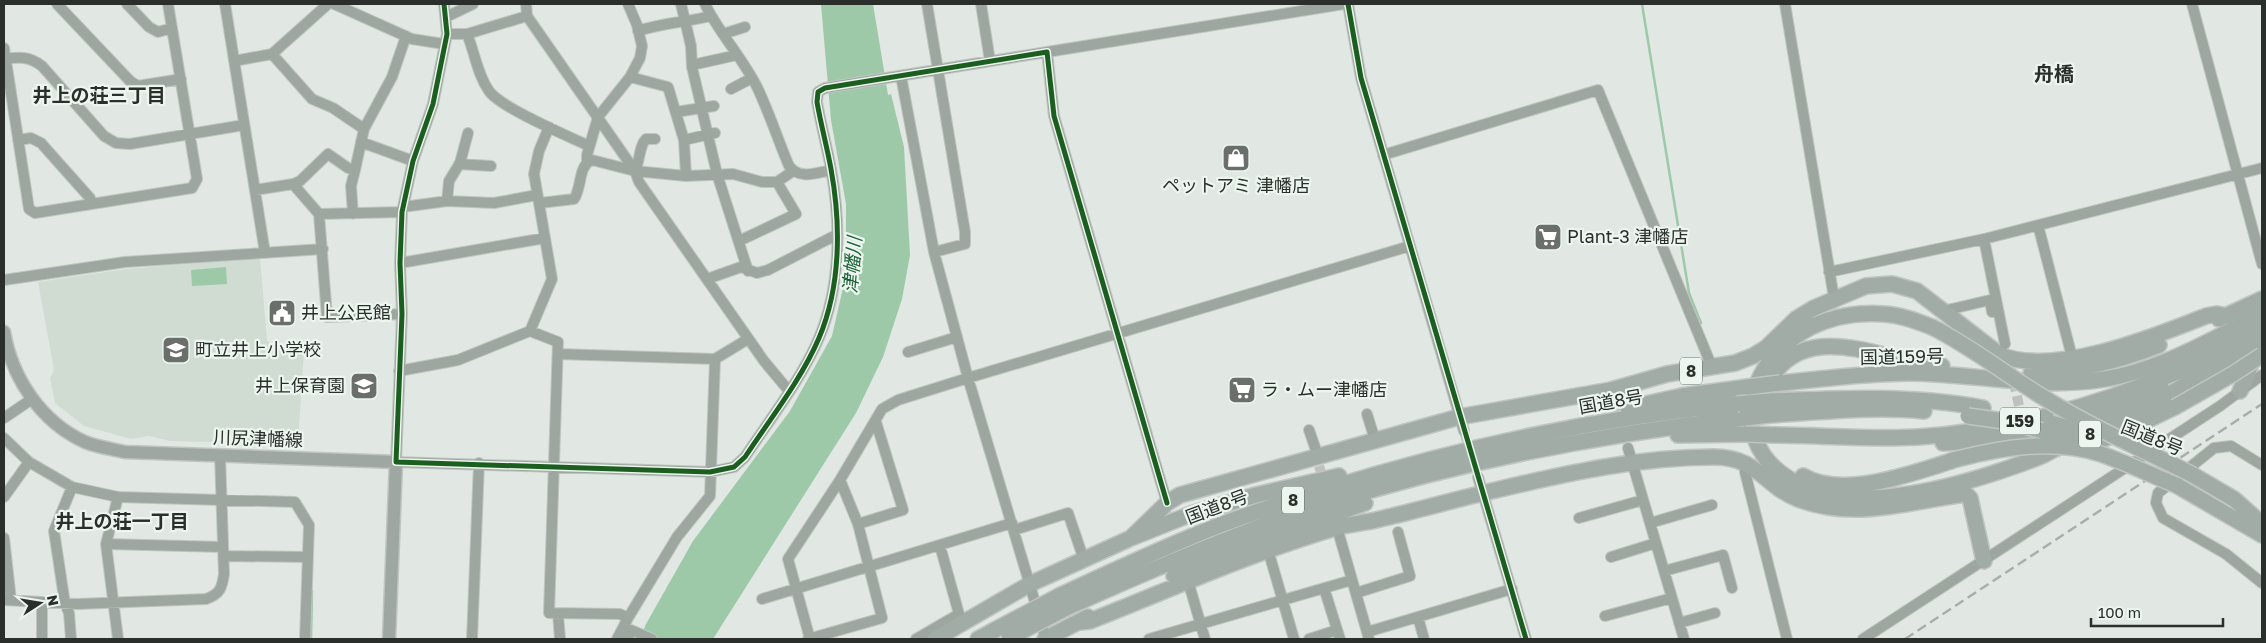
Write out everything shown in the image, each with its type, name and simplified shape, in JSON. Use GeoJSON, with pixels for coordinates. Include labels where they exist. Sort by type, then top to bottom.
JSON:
{"type":"FeatureCollection","features":[{"type":"Feature","properties":{"kind":"highway","name":"8"},"geometry":{"type":"LineString","coordinates":[[1131,538],[1167,503],[1180,495],[1234,474],[1317,459],[1375,440],[1460,417],[1613,397],[1659,376],[1735,363],[1754,356],[1766,348],[1796,319],[1834,298],[1866,286],[1892,284],[1917,291],[1943,311],[2002,349],[2015,361],[2045,362],[2072,357],[2138,342],[2206,316],[2217,314],[2227,316]]}},
{"type":"Feature","properties":{"kind":"highway"},"geometry":{"type":"LineString","coordinates":[[1991,378],[1996,374],[2050,372],[2088,367],[2124,359],[2185,335],[2262,299]]}},
{"type":"Feature","properties":{"kind":"highway"},"geometry":{"type":"LineString","coordinates":[[2193,475],[2137,446],[2093,427],[2048,401],[1958,340],[1932,327],[1899,316],[1852,314],[1810,328],[1791,340],[1776,354],[1759,378],[1753,393],[1750,410],[1751,426],[1756,443],[1768,460],[1780,472],[1799,484],[1820,493],[1873,497],[1941,488],[2037,458],[2066,453],[2127,430],[2175,407],[2262,355]]}},
{"type":"Feature","properties":{"kind":"highway","name":"国道159号"},"geometry":{"type":"LineString","coordinates":[[1540,451],[1558,451],[1665,436],[1775,434],[1917,437],[1957,433],[2067,411],[2178,372],[2255,334],[2262,314]]}},
{"type":"Feature","properties":{"kind":"highway"},"geometry":{"type":"LineString","coordinates":[[2237,357],[2255,334]]}},
{"type":"Feature","properties":{"kind":"highway","name":"国道159号"},"geometry":{"type":"LineString","coordinates":[[1536,434],[1548,425],[1682,396],[1780,383],[1907,373],[1967,375],[2054,383],[2105,380],[2255,334]]}},
{"type":"Feature","properties":{"kind":"highway"},"geometry":{"type":"LineString","coordinates":[[1967,375],[1961,370],[1903,360],[1852,347],[1828,346],[1812,348],[1796,354],[1772,376],[1763,393],[1760,409],[1761,424],[1768,444],[1776,456],[1789,468],[1808,479],[1834,484],[1866,484],[1898,477],[1957,459],[2018,446],[2066,447],[2101,454],[2176,485]]}},
{"type":"Feature","properties":{"kind":"highway"},"geometry":{"type":"LineString","coordinates":[[1875,436],[1906,444],[1970,443],[2004,438],[2115,409],[2237,357],[2262,355]]}},
{"type":"Feature","properties":{"kind":"highway"},"geometry":{"type":"LineString","coordinates":[[2237,357],[2251,363],[2240,391]]}},
{"type":"Feature","properties":{"kind":"highway"},"geometry":{"type":"LineString","coordinates":[[2037,458],[2046,452],[2138,412],[2216,367]]}},
{"type":"Feature","properties":{"kind":"highway","name":"国道8号"},"geometry":{"type":"LineString","coordinates":[[978,639],[1064,602],[1302,512],[1388,486],[1488,461],[1666,427],[1744,418],[1771,408],[1865,398],[1904,399],[1984,408],[2072,428],[2114,442],[2193,475],[2234,499],[2262,524]]}},
{"type":"Feature","properties":{"kind":"highway","name":"国道8号"},"geometry":{"type":"LineString","coordinates":[[1008,639],[1064,602],[1136,560],[1220,524],[1373,475],[1485,445],[1536,434],[1663,412],[1737,404],[1771,408],[1910,409],[2011,422],[2111,451],[2151,468],[2176,485],[2262,535]]}},
{"type":"Feature","properties":{"kind":"highway","name":"8"},"geometry":{"type":"LineString","coordinates":[[935,639],[961,618],[1030,584],[1131,538],[1191,514],[1256,495],[1436,451],[1485,445]]}},
{"type":"Feature","properties":{"kind":"highway","name":"8"},"geometry":{"type":"LineString","coordinates":[[1080,622],[1090,621],[1268,550],[1337,526],[1378,520],[1574,472],[1630,455],[1732,459],[1748,465],[1791,496],[1806,502],[1846,508],[1872,510],[1966,494],[1970,498],[1984,561]]}},
{"type":"Feature","properties":{"kind":"highway","name":"8"},"geometry":{"type":"LineString","coordinates":[[1045,639],[1124,597],[1248,545],[1488,461]]}},
{"type":"Feature","properties":{"kind":"highway","name":"8"},"geometry":{"type":"LineString","coordinates":[[2234,499],[2245,502],[2262,512]]}},
{"type":"Feature","properties":{"kind":"highway","name":"8"},"geometry":{"type":"LineString","coordinates":[[2246,526],[2262,541]]}},
{"type":"Feature","properties":{"kind":"main road","name":"川尻津幡線"},"geometry":{"type":"LineString","coordinates":[[4,332],[11,361],[32,399],[45,415],[61,428],[84,442],[125,452],[396,462]]}},
{"type":"Feature","properties":{"kind":"main road"},"geometry":{"type":"LineString","coordinates":[[389,639],[396,462]]}},
{"type":"Feature","properties":{"kind":"street"},"geometry":{"type":"LineString","coordinates":[[57,4],[130,82],[138,86],[180,80]]}},
{"type":"Feature","properties":{"kind":"street"},"geometry":{"type":"LineString","coordinates":[[127,4],[149,27],[158,32],[172,28]]}},
{"type":"Feature","properties":{"kind":"street"},"geometry":{"type":"LineString","coordinates":[[168,4],[180,80],[190,135],[197,180],[192,188],[35,213],[29,209],[4,56],[33,59],[42,66],[104,136],[116,143],[130,144],[190,135],[244,125]]}},
{"type":"Feature","properties":{"kind":"street"},"geometry":{"type":"LineString","coordinates":[[234,61],[272,54],[328,4]]}},
{"type":"Feature","properties":{"kind":"street"},"geometry":{"type":"LineString","coordinates":[[334,4],[412,39],[446,39],[527,16]]}},
{"type":"Feature","properties":{"kind":"street"},"geometry":{"type":"LineString","coordinates":[[444,4],[446,39],[433,104],[413,161],[403,209],[400,263],[402,314],[396,462],[479,463],[710,472],[734,467],[744,457],[789,391],[819,337],[828,310],[835,276],[836,235],[831,170],[817,102],[818,92],[825,88],[938,69],[1344,4]]}},
{"type":"Feature","properties":{"kind":"street"},"geometry":{"type":"LineString","coordinates":[[446,17],[473,4]]}},
{"type":"Feature","properties":{"kind":"street"},"geometry":{"type":"LineString","coordinates":[[526,4],[527,16],[635,171],[639,182],[764,362],[789,391]]}},
{"type":"Feature","properties":{"kind":"street"},"geometry":{"type":"LineString","coordinates":[[319,214],[353,214],[403,209],[447,201],[494,203],[538,199],[574,199],[579,192],[583,168],[587,162],[589,146],[598,117],[630,77],[640,58],[642,46],[628,4]]}},
{"type":"Feature","properties":{"kind":"street"},"geometry":{"type":"LineString","coordinates":[[681,4],[691,46],[692,65],[702,107],[711,134],[717,174],[748,271]]}},
{"type":"Feature","properties":{"kind":"street"},"geometry":{"type":"LineString","coordinates":[[705,4],[752,78],[789,166],[793,171],[803,175],[831,170]]}},
{"type":"Feature","properties":{"kind":"street"},"geometry":{"type":"LineString","coordinates":[[927,4],[965,232],[965,244],[934,252]]}},
{"type":"Feature","properties":{"kind":"street"},"geometry":{"type":"LineString","coordinates":[[981,4],[990,61]]}},
{"type":"Feature","properties":{"kind":"street"},"geometry":{"type":"LineString","coordinates":[[1348,4],[1360,78],[1464,432]]}},
{"type":"Feature","properties":{"kind":"street"},"geometry":{"type":"LineString","coordinates":[[1785,4],[1834,298]]}},
{"type":"Feature","properties":{"kind":"street"},"geometry":{"type":"LineString","coordinates":[[2192,4],[2262,264]]}},
{"type":"Feature","properties":{"kind":"street"},"geometry":{"type":"LineString","coordinates":[[228,5],[234,61],[265,253]]}},
{"type":"Feature","properties":{"kind":"street"},"geometry":{"type":"LineString","coordinates":[[638,31],[655,25],[684,22],[711,16]]}},
{"type":"Feature","properties":{"kind":"street"},"geometry":{"type":"LineString","coordinates":[[723,34],[745,26]]}},
{"type":"Feature","properties":{"kind":"street"},"geometry":{"type":"LineString","coordinates":[[467,34],[475,53],[480,74],[490,92],[531,119],[589,146]]}},
{"type":"Feature","properties":{"kind":"street"},"geometry":{"type":"LineString","coordinates":[[353,214],[351,186],[364,129],[392,77],[406,36]]}},
{"type":"Feature","properties":{"kind":"street"},"geometry":{"type":"LineString","coordinates":[[1047,52],[1054,116],[1167,503]]}},
{"type":"Feature","properties":{"kind":"street"},"geometry":{"type":"LineString","coordinates":[[272,54],[312,99],[333,108],[364,129]]}},
{"type":"Feature","properties":{"kind":"street"},"geometry":{"type":"LineString","coordinates":[[692,65],[737,54]]}},
{"type":"Feature","properties":{"kind":"street"},"geometry":{"type":"LineString","coordinates":[[900,76],[934,252],[968,378],[1045,639]]}},
{"type":"Feature","properties":{"kind":"street"},"geometry":{"type":"LineString","coordinates":[[630,77],[668,87],[684,140],[686,176]]}},
{"type":"Feature","properties":{"kind":"street"},"geometry":{"type":"LineString","coordinates":[[731,89],[752,78]]}},
{"type":"Feature","properties":{"kind":"street"},"geometry":{"type":"LineString","coordinates":[[1383,155],[1598,90],[1712,367]]}},
{"type":"Feature","properties":{"kind":"street"},"geometry":{"type":"LineString","coordinates":[[676,112],[714,106]]}},
{"type":"Feature","properties":{"kind":"street"},"geometry":{"type":"LineString","coordinates":[[530,331],[552,279],[534,174],[539,151],[549,127]]}},
{"type":"Feature","properties":{"kind":"street"},"geometry":{"type":"LineString","coordinates":[[447,201],[449,181],[459,164],[468,133]]}},
{"type":"Feature","properties":{"kind":"street"},"geometry":{"type":"LineString","coordinates":[[684,140],[711,134]]}},
{"type":"Feature","properties":{"kind":"street"},"geometry":{"type":"LineString","coordinates":[[18,140],[31,138],[41,143],[90,198],[91,203]]}},
{"type":"Feature","properties":{"kind":"street"},"geometry":{"type":"LineString","coordinates":[[635,171],[643,142],[646,139],[655,139]]}},
{"type":"Feature","properties":{"kind":"street"},"geometry":{"type":"LineString","coordinates":[[361,142],[413,161]]}},
{"type":"Feature","properties":{"kind":"street"},"geometry":{"type":"LineString","coordinates":[[254,190],[293,184],[300,181],[328,154],[348,168],[355,170]]}},
{"type":"Feature","properties":{"kind":"street"},"geometry":{"type":"LineString","coordinates":[[587,162],[592,160],[635,171],[686,176],[742,175],[762,182],[777,182],[793,171]]}},
{"type":"Feature","properties":{"kind":"street"},"geometry":{"type":"LineString","coordinates":[[459,164],[491,166]]}},
{"type":"Feature","properties":{"kind":"street"},"geometry":{"type":"LineString","coordinates":[[1829,272],[1984,239],[2262,168]]}},
{"type":"Feature","properties":{"kind":"street"},"geometry":{"type":"LineString","coordinates":[[739,241],[796,214],[777,182]]}},
{"type":"Feature","properties":{"kind":"street"},"geometry":{"type":"LineString","coordinates":[[293,184],[319,214],[327,318],[402,314]]}},
{"type":"Feature","properties":{"kind":"street"},"geometry":{"type":"LineString","coordinates":[[2038,225],[2072,357]]}},
{"type":"Feature","properties":{"kind":"street"},"geometry":{"type":"LineString","coordinates":[[707,279],[741,267],[757,273],[768,270],[836,235]]}},
{"type":"Feature","properties":{"kind":"street"},"geometry":{"type":"LineString","coordinates":[[400,263],[546,238]]}},
{"type":"Feature","properties":{"kind":"street"},"geometry":{"type":"LineString","coordinates":[[1984,239],[2002,349]]}},
{"type":"Feature","properties":{"kind":"street"},"geometry":{"type":"LineString","coordinates":[[840,480],[858,524],[882,618],[810,639],[788,559],[840,480],[882,409],[898,400],[968,378],[1410,246]]}},
{"type":"Feature","properties":{"kind":"street"},"geometry":{"type":"LineString","coordinates":[[4,280],[125,262],[323,249]]}},
{"type":"Feature","properties":{"kind":"street"},"geometry":{"type":"LineString","coordinates":[[1943,311],[1993,299],[2002,299],[2015,361]]}},
{"type":"Feature","properties":{"kind":"street"},"geometry":{"type":"LineString","coordinates":[[399,371],[458,360],[530,331],[558,342],[549,614],[620,614],[628,618]]}},
{"type":"Feature","properties":{"kind":"street"},"geometry":{"type":"LineString","coordinates":[[908,352],[957,337]]}},
{"type":"Feature","properties":{"kind":"street"},"geometry":{"type":"LineString","coordinates":[[558,354],[715,359],[748,339]]}},
{"type":"Feature","properties":{"kind":"street"},"geometry":{"type":"LineString","coordinates":[[617,639],[677,536],[710,496],[715,359]]}},
{"type":"Feature","properties":{"kind":"street"},"geometry":{"type":"LineString","coordinates":[[1863,639],[1984,561],[2042,520],[2220,406],[2262,375]]}},
{"type":"Feature","properties":{"kind":"street"},"geometry":{"type":"LineString","coordinates":[[4,418],[32,399]]}},
{"type":"Feature","properties":{"kind":"street"},"geometry":{"type":"LineString","coordinates":[[1367,414],[1375,440]]}},
{"type":"Feature","properties":{"kind":"street"},"geometry":{"type":"LineString","coordinates":[[858,524],[903,510],[876,422]]}},
{"type":"Feature","properties":{"kind":"street"},"geometry":{"type":"LineString","coordinates":[[1310,430],[1317,459]]}},
{"type":"Feature","properties":{"kind":"street"},"geometry":{"type":"LineString","coordinates":[[4,438],[29,462],[72,487],[118,498],[295,502],[309,525],[305,639]]}},
{"type":"Feature","properties":{"kind":"street"},"geometry":{"type":"LineString","coordinates":[[2261,580],[2226,554],[2163,518],[2156,504],[2158,493],[2214,448],[2232,446],[2262,465]]}},
{"type":"Feature","properties":{"kind":"street"},"geometry":{"type":"LineString","coordinates":[[1630,455],[1684,639]]}},
{"type":"Feature","properties":{"kind":"street"},"geometry":{"type":"LineString","coordinates":[[4,538],[8,600],[65,604],[206,599],[216,596],[222,588],[224,574],[220,456]]}},
{"type":"Feature","properties":{"kind":"street"},"geometry":{"type":"LineString","coordinates":[[4,498],[29,462]]}},
{"type":"Feature","properties":{"kind":"street"},"geometry":{"type":"LineString","coordinates":[[472,639],[479,463]]}},
{"type":"Feature","properties":{"kind":"street"},"geometry":{"type":"LineString","coordinates":[[1748,465],[1745,472],[1787,639]]}},
{"type":"Feature","properties":{"kind":"street"},"geometry":{"type":"LineString","coordinates":[[1478,477],[1512,589],[1524,639]]}},
{"type":"Feature","properties":{"kind":"street"},"geometry":{"type":"LineString","coordinates":[[71,639],[69,613],[65,604],[54,531],[72,487]]}},
{"type":"Feature","properties":{"kind":"street"},"geometry":{"type":"LineString","coordinates":[[118,498],[106,544],[118,639]]}},
{"type":"Feature","properties":{"kind":"street"},"geometry":{"type":"LineString","coordinates":[[1579,518],[1643,500]]}},
{"type":"Feature","properties":{"kind":"street"},"geometry":{"type":"LineString","coordinates":[[1650,523],[1712,505]]}},
{"type":"Feature","properties":{"kind":"street"},"geometry":{"type":"LineString","coordinates":[[762,599],[940,546],[1068,513],[1084,560]]}},
{"type":"Feature","properties":{"kind":"street"},"geometry":{"type":"LineString","coordinates":[[1337,526],[1368,636],[1418,617],[1512,589]]}},
{"type":"Feature","properties":{"kind":"street"},"geometry":{"type":"LineString","coordinates":[[1356,593],[1410,576],[1398,532]]}},
{"type":"Feature","properties":{"kind":"street"},"geometry":{"type":"LineString","coordinates":[[1611,557],[1656,543]]}},
{"type":"Feature","properties":{"kind":"street"},"geometry":{"type":"LineString","coordinates":[[106,544],[308,557]]}},
{"type":"Feature","properties":{"kind":"street"},"geometry":{"type":"LineString","coordinates":[[916,639],[961,618],[940,546]]}},
{"type":"Feature","properties":{"kind":"street"},"geometry":{"type":"LineString","coordinates":[[1268,550],[1294,639]]}},
{"type":"Feature","properties":{"kind":"street"},"geometry":{"type":"LineString","coordinates":[[1664,571],[1723,555],[1732,588]]}},
{"type":"Feature","properties":{"kind":"street"},"geometry":{"type":"LineString","coordinates":[[1156,638],[1352,580]]}},
{"type":"Feature","properties":{"kind":"street"},"geometry":{"type":"LineString","coordinates":[[1188,581],[1205,639]]}},
{"type":"Feature","properties":{"kind":"street"},"geometry":{"type":"LineString","coordinates":[[1308,639],[1339,635],[1324,588]]}},
{"type":"Feature","properties":{"kind":"street"},"geometry":{"type":"LineString","coordinates":[[1605,616],[1672,598]]}},
{"type":"Feature","properties":{"kind":"street"},"geometry":{"type":"LineString","coordinates":[[42,602],[42,639]]}},
{"type":"Feature","properties":{"kind":"street"},"geometry":{"type":"LineString","coordinates":[[1679,624],[1715,613]]}},
{"type":"Feature","properties":{"kind":"street"},"geometry":{"type":"LineString","coordinates":[[558,614],[560,639]]}},
{"type":"Feature","properties":{"kind":"street"},"geometry":{"type":"LineString","coordinates":[[1418,617],[1424,639]]}},
{"type":"Feature","properties":{"kind":"street"},"geometry":{"type":"LineString","coordinates":[[632,636],[652,639]]}},
{"type":"Feature","properties":{"kind":"shaded area","name":"町立井上小学校"},"geometry":{"type":"Polygon","coordinates":[[[260,258],[267,340],[273,347],[301,348],[304,351],[298,442],[170,441],[149,436],[131,439],[84,426],[55,403],[50,378],[54,370],[38,282],[126,269],[260,258]]]}},
{"type":"Feature","properties":{"kind":"water","name":"津幡川"},"geometry":{"type":"Polygon","coordinates":[[[821,4],[873,4],[888,95],[891,94],[904,147],[910,255],[902,299],[883,357],[856,413],[713,639],[640,639],[646,624],[693,541],[790,411],[832,336],[846,275],[846,204],[831,120],[821,4]]]}},
{"type":"Feature","properties":{"kind":"water"},"geometry":{"type":"Polygon","coordinates":[[[226,267],[227,284],[192,286],[191,270],[226,267]]]}},
{"type":"Feature","properties":{"kind":"waterway"},"geometry":{"type":"LineString","coordinates":[[1642,4],[1689,293],[1701,323]]}},
{"type":"Feature","properties":{"kind":"waterway"},"geometry":{"type":"LineString","coordinates":[[311,639],[312,591]]}},
{"type":"Feature","properties":{"kind":"tunnel"},"geometry":{"type":"LineString","coordinates":[[2007,352],[2024,428]]}},
{"type":"Feature","properties":{"kind":"tunnel"},"geometry":{"type":"LineString","coordinates":[[1615,404],[1628,448]]}},
{"type":"Feature","properties":{"kind":"tunnel"},"geometry":{"type":"LineString","coordinates":[[1464,431],[1478,477]]}},
{"type":"Feature","properties":{"kind":"tunnel"},"geometry":{"type":"LineString","coordinates":[[1319,466],[1325,485]]}},
{"type":"Feature","properties":{"kind":"railway"},"geometry":{"type":"LineString","coordinates":[[1905,639],[2262,404]]}},
{"type":"Feature","properties":{"kind":"cycle path"},"geometry":{"type":"LineString","coordinates":[[444,4],[447,34],[433,104],[413,161],[402,212],[400,263],[402,314],[396,462],[710,472],[734,467],[745,457],[785,399],[812,354],[832,297],[837,255],[836,211],[831,169],[817,102],[818,92],[825,88],[1047,52],[1054,116],[1167,503]]}},
{"type":"Feature","properties":{"kind":"cycle path"},"geometry":{"type":"LineString","coordinates":[[1348,4],[1361,78],[1526,639]]}},
{"type":"Feature","properties":{"kind":"place","name":"ペットアミ 津幡店"},"geometry":{"type":"Point","coordinates":[1236,158]}},
{"type":"Feature","properties":{"kind":"place","name":"Plant-3 津幡店"},"geometry":{"type":"Point","coordinates":[1548,237]}},
{"type":"Feature","properties":{"kind":"place","name":"井上公民館"},"geometry":{"type":"Point","coordinates":[282,313]}},
{"type":"Feature","properties":{"kind":"place","name":"町立井上小学校"},"geometry":{"type":"Point","coordinates":[176,350]}},
{"type":"Feature","properties":{"kind":"place","name":"井上保育園"},"geometry":{"type":"Point","coordinates":[364,386]}},
{"type":"Feature","properties":{"kind":"place","name":"ラ・ムー津幡店"},"geometry":{"type":"Point","coordinates":[1242,390]}},
{"type":"Feature","properties":{"kind":"district","name":"舟橋"},"geometry":{"type":"Point","coordinates":[2054,74]}},
{"type":"Feature","properties":{"kind":"district","name":"井上の荘三丁目"},"geometry":{"type":"Point","coordinates":[99,95]}},
{"type":"Feature","properties":{"kind":"district","name":"井上の荘一丁目"},"geometry":{"type":"Point","coordinates":[122,521]}}]}
